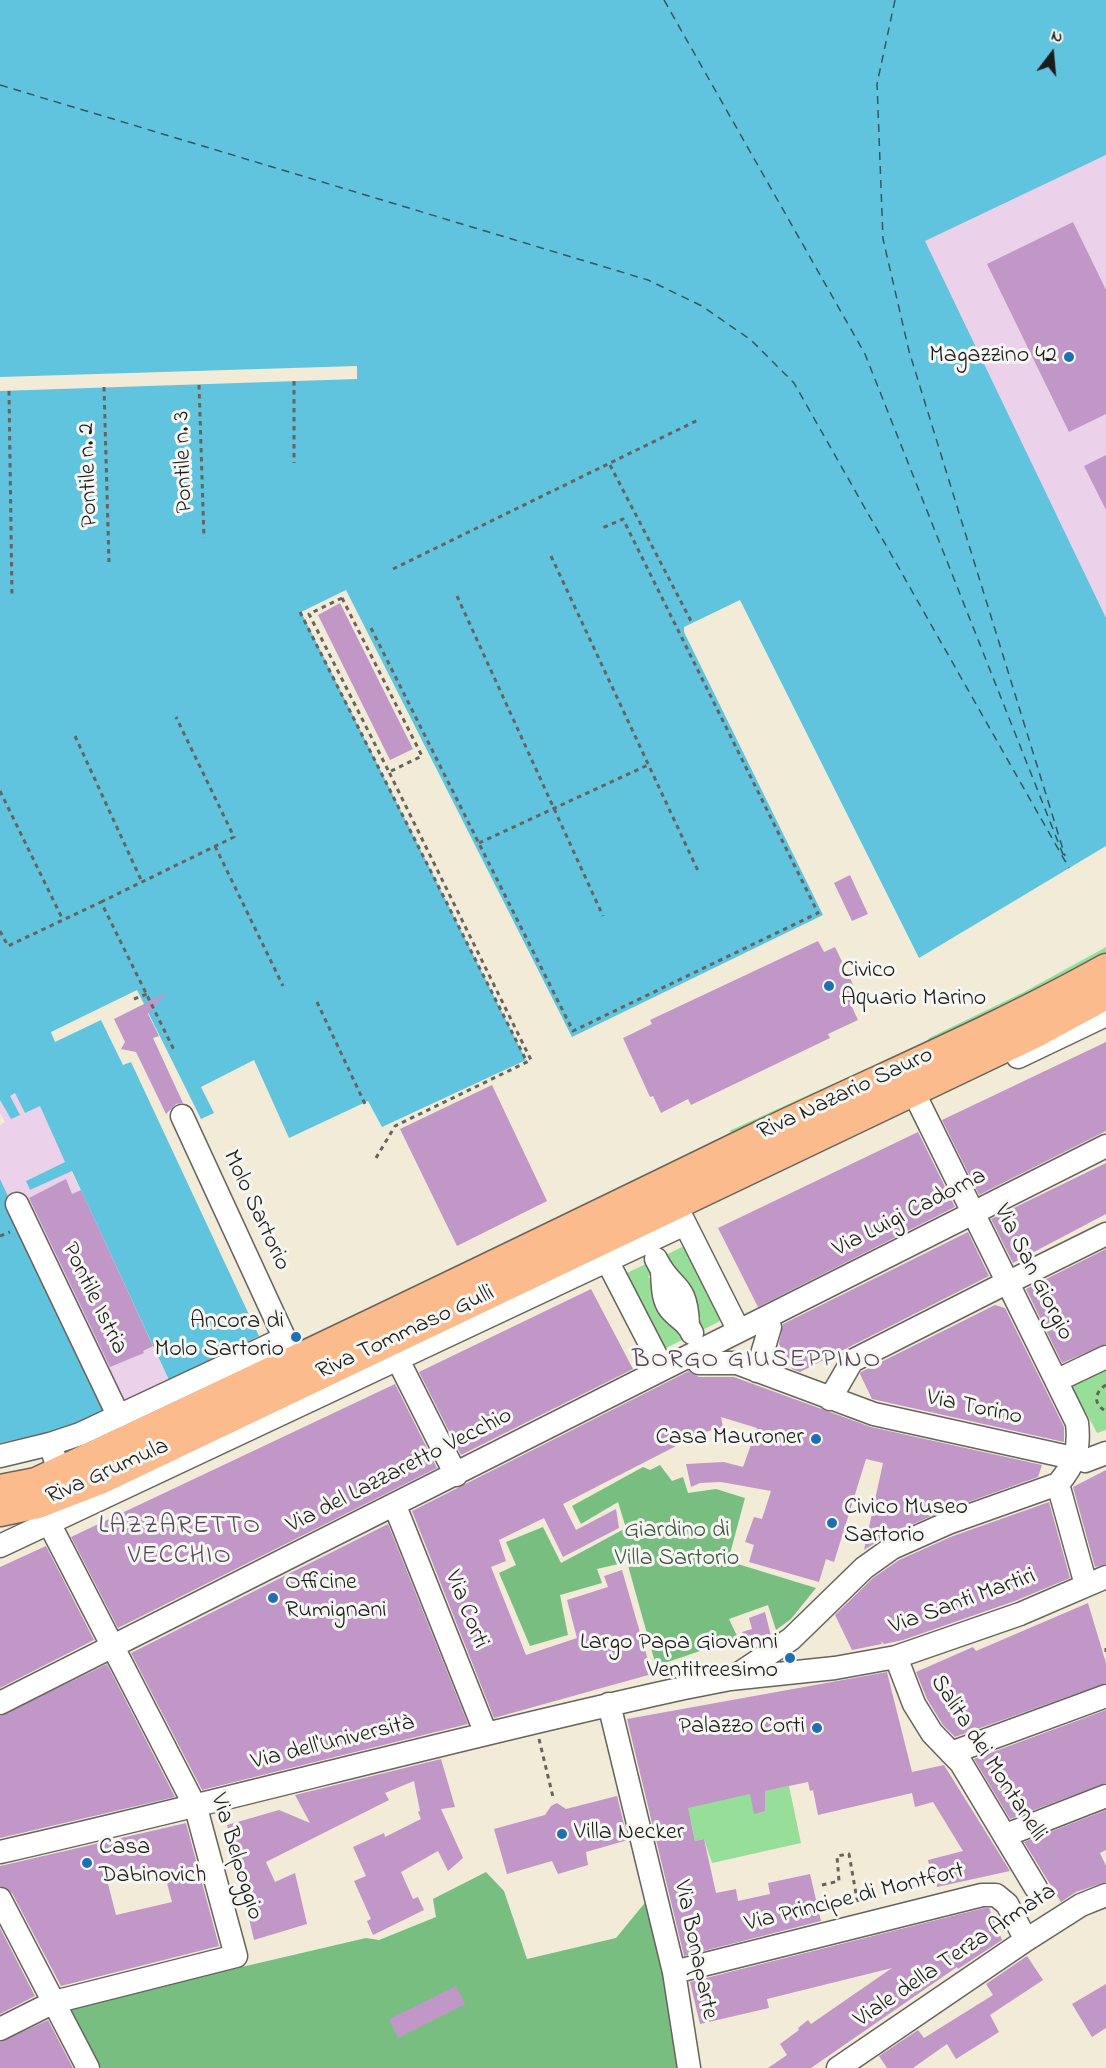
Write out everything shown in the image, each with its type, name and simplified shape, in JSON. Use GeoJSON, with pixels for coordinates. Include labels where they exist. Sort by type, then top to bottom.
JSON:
{"type":"FeatureCollection","features":[{"type":"Feature","properties":{"kind":"main road","name":"Riva Nazario Sauro"},"geometry":{"type":"LineString","coordinates":[[675,1203],[1106,968]]}},
{"type":"Feature","properties":{"kind":"main road","name":"Riva Nazario Sauro"},"geometry":{"type":"LineString","coordinates":[[675,1203],[916,1098],[1106,995]]}},
{"type":"Feature","properties":{"kind":"main road"},"geometry":{"type":"LineString","coordinates":[[602,1251],[675,1203]]}},
{"type":"Feature","properties":{"kind":"main road","name":"Riva Tommaso Gulli"},"geometry":{"type":"LineString","coordinates":[[210,1412],[287,1342],[675,1203]]}},
{"type":"Feature","properties":{"kind":"main road","name":"Riva Tommaso Gulli"},"geometry":{"type":"LineString","coordinates":[[210,1412],[602,1251]]}},
{"type":"Feature","properties":{"kind":"main road","name":"Riva Grumula"},"geometry":{"type":"LineString","coordinates":[[0,1489],[36,1482],[210,1412]]}},
{"type":"Feature","properties":{"kind":"main road","name":"Riva Grumula"},"geometry":{"type":"LineString","coordinates":[[0,1512],[38,1504],[100,1480],[210,1412]]}},
{"type":"Feature","properties":{"kind":"street","name":"Riva Nazario Sauro"},"geometry":{"type":"LineString","coordinates":[[1028,1010],[1009,1030],[920,1073],[914,1078],[916,1098],[1106,1015]]}},
{"type":"Feature","properties":{"kind":"street","name":"Via San Giorgio"},"geometry":{"type":"LineString","coordinates":[[916,1098],[1004,1285],[1060,1379],[1073,1411],[1079,1436],[1076,1459],[1058,1484]]}},
{"type":"Feature","properties":{"kind":"street","name":"Molo Sartorio"},"geometry":{"type":"LineString","coordinates":[[182,1116],[287,1342]]}},
{"type":"Feature","properties":{"kind":"street","name":"Via Luigi Cadorna"},"geometry":{"type":"LineString","coordinates":[[663,1369],[1106,1146]]}},
{"type":"Feature","properties":{"kind":"street"},"geometry":{"type":"LineString","coordinates":[[675,1203],[739,1331]]}},
{"type":"Feature","properties":{"kind":"street","name":"Pontile Istria"},"geometry":{"type":"LineString","coordinates":[[17,1204],[119,1417]]}},
{"type":"Feature","properties":{"kind":"street"},"geometry":{"type":"LineString","coordinates":[[830,1399],[852,1361],[1106,1234]]}},
{"type":"Feature","properties":{"kind":"street"},"geometry":{"type":"LineString","coordinates":[[602,1251],[663,1369]]}},
{"type":"Feature","properties":{"kind":"street","name":"Riva Tommaso Gulli"},"geometry":{"type":"LineString","coordinates":[[210,1412],[398,1360],[602,1251]]}},
{"type":"Feature","properties":{"kind":"street"},"geometry":{"type":"LineString","coordinates":[[659,1266],[682,1291],[687,1301],[691,1329]]}},
{"type":"Feature","properties":{"kind":"street"},"geometry":{"type":"LineString","coordinates":[[704,1360],[747,1367],[770,1327]]}},
{"type":"Feature","properties":{"kind":"street"},"geometry":{"type":"LineString","coordinates":[[1060,1379],[1106,1357]]}},
{"type":"Feature","properties":{"kind":"street"},"geometry":{"type":"LineString","coordinates":[[398,1360],[456,1475]]}},
{"type":"Feature","properties":{"kind":"street","name":"Via Torino"},"geometry":{"type":"LineString","coordinates":[[747,1367],[873,1414],[1085,1457]]}},
{"type":"Feature","properties":{"kind":"street","name":"Via del Lazzaretto Vecchio"},"geometry":{"type":"LineString","coordinates":[[0,1703],[663,1369]]}},
{"type":"Feature","properties":{"kind":"street","name":"Riva Grumula"},"geometry":{"type":"LineString","coordinates":[[0,1456],[53,1454],[119,1417],[210,1412]]}},
{"type":"Feature","properties":{"kind":"street","name":"Riva Grumula"},"geometry":{"type":"LineString","coordinates":[[0,1546],[49,1523],[210,1412]]}},
{"type":"Feature","properties":{"kind":"street"},"geometry":{"type":"LineString","coordinates":[[609,1704],[730,1679],[791,1639],[864,1568],[892,1548],[948,1523],[1058,1484],[1100,1582]]}},
{"type":"Feature","properties":{"kind":"street","name":"Via Corti"},"geometry":{"type":"LineString","coordinates":[[394,1506],[486,1734]]}},
{"type":"Feature","properties":{"kind":"street","name":"Via Belpoggio"},"geometry":{"type":"LineString","coordinates":[[0,2029],[54,2002],[236,1956],[196,1808],[49,1523]]}},
{"type":"Feature","properties":{"kind":"street","name":"Via Santi Martiri"},"geometry":{"type":"LineString","coordinates":[[730,1679],[835,1668],[896,1657],[1020,1614],[1100,1582]]}},
{"type":"Feature","properties":{"kind":"street","name":"Salita dei Montanelli"},"geometry":{"type":"LineString","coordinates":[[896,1657],[914,1704],[932,1733],[961,1763],[1036,1888]]}},
{"type":"Feature","properties":{"kind":"street"},"geometry":{"type":"LineString","coordinates":[[951,1753],[1106,1696]]}},
{"type":"Feature","properties":{"kind":"street","name":"Via dell'Università"},"geometry":{"type":"LineString","coordinates":[[0,1852],[196,1808],[338,1769],[609,1704]]}},
{"type":"Feature","properties":{"kind":"street","name":"Via Bonaparte"},"geometry":{"type":"LineString","coordinates":[[609,1704],[674,1972],[689,2068]]}},
{"type":"Feature","properties":{"kind":"street"},"geometry":{"type":"LineString","coordinates":[[1006,1835],[1106,1796]]}},
{"type":"Feature","properties":{"kind":"street","name":"Via Principe di Montfort"},"geometry":{"type":"LineString","coordinates":[[674,1972],[982,1895],[996,1895],[1007,1904],[1026,1940]]}},
{"type":"Feature","properties":{"kind":"street","name":"Viale della Terza Armata"},"geometry":{"type":"LineString","coordinates":[[838,2068],[1026,1940],[1081,1905],[1106,1895]]}},
{"type":"Feature","properties":{"kind":"street"},"geometry":{"type":"LineString","coordinates":[[0,1899],[88,2068]]}},
{"type":"Feature","properties":{"kind":"path"},"geometry":{"type":"LineString","coordinates":[[294,381],[294,463]]}},
{"type":"Feature","properties":{"kind":"path","name":"Pontile n. 3"},"geometry":{"type":"LineString","coordinates":[[199,385],[204,537]]}},
{"type":"Feature","properties":{"kind":"path","name":"Pontile n. 2"},"geometry":{"type":"LineString","coordinates":[[104,387],[109,562]]}},
{"type":"Feature","properties":{"kind":"path"},"geometry":{"type":"LineString","coordinates":[[9,391],[12,597]]}},
{"type":"Feature","properties":{"kind":"path"},"geometry":{"type":"LineString","coordinates":[[393,569],[698,420]]}},
{"type":"Feature","properties":{"kind":"path"},"geometry":{"type":"LineString","coordinates":[[609,465],[692,624]]}},
{"type":"Feature","properties":{"kind":"path"},"geometry":{"type":"LineString","coordinates":[[371,628],[573,1030],[818,913],[623,519],[600,530]]}},
{"type":"Feature","properties":{"kind":"path"},"geometry":{"type":"LineString","coordinates":[[551,556],[699,873]]}},
{"type":"Feature","properties":{"kind":"path"},"geometry":{"type":"LineString","coordinates":[[457,596],[603,916]]}},
{"type":"Feature","properties":{"kind":"path"},"geometry":{"type":"LineString","coordinates":[[376,1158],[395,1126],[531,1060],[309,614],[342,598],[422,756],[389,772]]}},
{"type":"Feature","properties":{"kind":"path"},"geometry":{"type":"LineString","coordinates":[[300,612],[526,1060]]}},
{"type":"Feature","properties":{"kind":"path"},"geometry":{"type":"LineString","coordinates":[[0,931],[8,946],[234,837],[176,717]]}},
{"type":"Feature","properties":{"kind":"path"},"geometry":{"type":"LineString","coordinates":[[75,736],[142,882]]}},
{"type":"Feature","properties":{"kind":"path"},"geometry":{"type":"LineString","coordinates":[[479,843],[650,764]]}},
{"type":"Feature","properties":{"kind":"path"},"geometry":{"type":"LineString","coordinates":[[0,791],[63,920]]}},
{"type":"Feature","properties":{"kind":"path"},"geometry":{"type":"LineString","coordinates":[[215,846],[283,986]]}},
{"type":"Feature","properties":{"kind":"path"},"geometry":{"type":"LineString","coordinates":[[101,902],[175,1052]]}},
{"type":"Feature","properties":{"kind":"path"},"geometry":{"type":"LineString","coordinates":[[134,999],[147,994]]}},
{"type":"Feature","properties":{"kind":"path"},"geometry":{"type":"LineString","coordinates":[[317,1002],[365,1104]]}},
{"type":"Feature","properties":{"kind":"path"},"geometry":{"type":"LineString","coordinates":[[1106,1385],[1099,1390],[1096,1397],[1099,1406],[1106,1411]]}},
{"type":"Feature","properties":{"kind":"path"},"geometry":{"type":"LineString","coordinates":[[537,1729],[553,1797]]}},
{"type":"Feature","properties":{"kind":"path"},"geometry":{"type":"LineString","coordinates":[[822,1885],[839,1881],[837,1856],[849,1854],[859,1911]]}},
{"type":"Feature","properties":{"kind":"shaded area"},"geometry":{"type":"Polygon","coordinates":[[[1106,155],[1106,618],[924,241],[1106,155]]]}},
{"type":"Feature","properties":{"kind":"shaded area"},"geometry":{"type":"Polygon","coordinates":[[[16,1093],[40,1106],[65,1162],[26,1181],[30,1190],[71,1171],[169,1380],[109,1410],[0,1179],[0,1125],[5,1122],[0,1113],[0,1100],[16,1093]]]}},
{"type":"Feature","properties":{"kind":"green space"},"geometry":{"type":"Polygon","coordinates":[[[1106,947],[1106,956],[929,1045],[927,1042],[929,1038],[1024,992],[1106,947]]]}},
{"type":"Feature","properties":{"kind":"green space"},"geometry":{"type":"Polygon","coordinates":[[[866,1069],[868,1075],[739,1135],[729,1131],[866,1069]]]}},
{"type":"Feature","properties":{"kind":"green space"},"geometry":{"type":"Polygon","coordinates":[[[684,1246],[720,1321],[697,1333],[692,1324],[701,1319],[674,1264],[664,1268],[660,1258],[684,1246]]]}},
{"type":"Feature","properties":{"kind":"green space"},"geometry":{"type":"Polygon","coordinates":[[[652,1261],[657,1271],[648,1276],[676,1331],[685,1327],[690,1336],[664,1349],[627,1273],[652,1261]]]}},
{"type":"Feature","properties":{"kind":"green space"},"geometry":{"type":"Polygon","coordinates":[[[1106,1366],[1106,1430],[1097,1433],[1070,1383],[1106,1366]]]}},
{"type":"Feature","properties":{"kind":"green space","name":"Giardino di Villa Sartorio"},"geometry":{"type":"Polygon","coordinates":[[[660,1465],[672,1481],[683,1477],[688,1493],[716,1489],[745,1498],[728,1561],[816,1588],[791,1619],[776,1630],[768,1605],[729,1619],[738,1638],[656,1666],[627,1562],[597,1569],[602,1583],[560,1595],[568,1635],[530,1646],[499,1573],[516,1565],[506,1542],[543,1527],[561,1563],[626,1528],[618,1502],[581,1524],[572,1506],[643,1467],[650,1470],[660,1465]]]}},
{"type":"Feature","properties":{"kind":"green space"},"geometry":{"type":"Polygon","coordinates":[[[789,1786],[801,1843],[712,1863],[704,1839],[695,1841],[691,1822],[683,1807],[789,1786]]]}},
{"type":"Feature","properties":{"kind":"green space"},"geometry":{"type":"Polygon","coordinates":[[[486,1872],[504,1891],[527,1959],[616,1938],[648,1899],[681,2068],[101,2068],[70,2007],[366,1938],[379,1940],[436,1917],[433,1899],[486,1872]]]}},
{"type":"Feature","properties":{"kind":"water"},"geometry":{"type":"Polygon","coordinates":[[[0,0],[1106,0],[1106,155],[925,241],[1106,618],[1106,846],[919,958],[740,600],[684,627],[684,632],[823,915],[572,1037],[346,590],[301,612],[526,1060],[382,1127],[368,1101],[289,1138],[254,1060],[201,1087],[214,1113],[201,1119],[137,990],[51,1032],[55,1042],[101,1020],[123,1065],[131,1062],[259,1336],[169,1380],[72,1171],[30,1190],[26,1181],[65,1162],[40,1106],[25,1113],[15,1093],[10,1096],[20,1115],[11,1119],[0,1100],[0,391],[357,379],[357,366],[0,377],[0,0]]]}},
{"type":"Feature","properties":{"kind":"water"},"geometry":{"type":"Polygon","coordinates":[[[0,1179],[109,1410],[76,1426],[0,1443],[0,1179]]]}},
{"type":"Feature","properties":{"kind":"building","name":"Magazzino 42"},"geometry":{"type":"Polygon","coordinates":[[[1073,222],[1106,290],[1106,414],[1069,432],[987,264],[1073,222]]]}},
{"type":"Feature","properties":{"kind":"building"},"geometry":{"type":"Polygon","coordinates":[[[1106,455],[1106,510],[1084,466],[1106,455]]]}},
{"type":"Feature","properties":{"kind":"building"},"geometry":{"type":"Polygon","coordinates":[[[340,603],[413,749],[390,760],[318,615],[340,603]]]}},
{"type":"Feature","properties":{"kind":"building"},"geometry":{"type":"Polygon","coordinates":[[[850,875],[868,914],[852,921],[834,883],[850,875]]]}},
{"type":"Feature","properties":{"kind":"building"},"geometry":{"type":"Polygon","coordinates":[[[818,941],[824,952],[835,947],[861,1001],[851,1005],[858,1020],[828,1034],[830,1038],[691,1105],[688,1099],[661,1113],[653,1096],[650,1097],[623,1038],[652,1024],[650,1020],[818,941]]]}},
{"type":"Feature","properties":{"kind":"building"},"geometry":{"type":"Polygon","coordinates":[[[166,993],[148,1014],[159,1036],[153,1038],[183,1103],[176,1104],[166,1114],[136,1052],[121,1049],[125,1042],[114,1019],[166,993]]]}},
{"type":"Feature","properties":{"kind":"building"},"geometry":{"type":"Polygon","coordinates":[[[1106,1042],[1106,1131],[979,1195],[942,1120],[1106,1042]]]}},
{"type":"Feature","properties":{"kind":"building"},"geometry":{"type":"Polygon","coordinates":[[[492,1085],[547,1201],[457,1246],[400,1129],[492,1085]]]}},
{"type":"Feature","properties":{"kind":"building"},"geometry":{"type":"Polygon","coordinates":[[[918,1132],[955,1207],[758,1307],[718,1228],[918,1132]]]}},
{"type":"Feature","properties":{"kind":"building"},"geometry":{"type":"Polygon","coordinates":[[[1106,1163],[1106,1214],[1013,1263],[991,1219],[1106,1163]]]}},
{"type":"Feature","properties":{"kind":"building"},"geometry":{"type":"Polygon","coordinates":[[[66,1179],[72,1194],[81,1190],[153,1346],[143,1351],[144,1353],[110,1367],[29,1198],[66,1179]]]}},
{"type":"Feature","properties":{"kind":"building"},"geometry":{"type":"Polygon","coordinates":[[[968,1232],[989,1276],[800,1372],[792,1369],[779,1344],[783,1324],[968,1232]]]}},
{"type":"Feature","properties":{"kind":"building"},"geometry":{"type":"Polygon","coordinates":[[[1106,1249],[1106,1344],[1062,1363],[1026,1289],[1106,1249]]]}},
{"type":"Feature","properties":{"kind":"building"},"geometry":{"type":"Polygon","coordinates":[[[591,1289],[633,1369],[461,1455],[419,1372],[591,1289]]]}},
{"type":"Feature","properties":{"kind":"building"},"geometry":{"type":"Polygon","coordinates":[[[995,1305],[1005,1308],[1064,1427],[1064,1442],[872,1399],[861,1372],[995,1305]]]}},
{"type":"Feature","properties":{"kind":"building"},"geometry":{"type":"Polygon","coordinates":[[[689,1371],[699,1377],[734,1377],[871,1427],[1042,1465],[1038,1477],[943,1511],[886,1536],[864,1550],[883,1463],[866,1459],[834,1562],[826,1559],[819,1582],[749,1562],[754,1545],[745,1542],[754,1517],[762,1519],[771,1491],[721,1482],[700,1483],[691,1487],[686,1464],[724,1462],[743,1467],[757,1428],[721,1417],[723,1427],[681,1439],[682,1443],[563,1504],[576,1530],[616,1509],[619,1528],[563,1557],[544,1518],[499,1540],[506,1561],[491,1567],[526,1655],[577,1638],[567,1600],[608,1587],[604,1576],[622,1570],[652,1674],[494,1718],[412,1511],[689,1371]]]}},
{"type":"Feature","properties":{"kind":"building"},"geometry":{"type":"Polygon","coordinates":[[[395,1384],[437,1468],[118,1628],[71,1537],[395,1384]]]}},
{"type":"Feature","properties":{"kind":"building"},"geometry":{"type":"Polygon","coordinates":[[[1106,1470],[1106,1564],[1095,1567],[1073,1487],[1106,1470]]]}},
{"type":"Feature","properties":{"kind":"building"},"geometry":{"type":"Polygon","coordinates":[[[1049,1502],[1070,1578],[1015,1601],[903,1640],[884,1644],[881,1641],[882,1644],[852,1650],[835,1615],[873,1578],[899,1560],[953,1536],[1049,1502]]]}},
{"type":"Feature","properties":{"kind":"building"},"geometry":{"type":"Polygon","coordinates":[[[388,1524],[468,1724],[202,1790],[131,1653],[388,1524]]]}},
{"type":"Feature","properties":{"kind":"building"},"geometry":{"type":"Polygon","coordinates":[[[46,1546],[94,1640],[0,1688],[0,1567],[46,1546]]]}},
{"type":"Feature","properties":{"kind":"building"},"geometry":{"type":"Polygon","coordinates":[[[1088,1603],[1106,1663],[1106,1683],[955,1737],[943,1725],[927,1699],[916,1672],[973,1647],[976,1651],[1088,1603]]]}},
{"type":"Feature","properties":{"kind":"building"},"geometry":{"type":"Polygon","coordinates":[[[765,1612],[771,1636],[745,1644],[742,1632],[752,1629],[749,1618],[765,1612]]]}},
{"type":"Feature","properties":{"kind":"building"},"geometry":{"type":"Polygon","coordinates":[[[107,1664],[175,1797],[0,1838],[0,1716],[107,1664]]]}},
{"type":"Feature","properties":{"kind":"building"},"geometry":{"type":"Polygon","coordinates":[[[887,1672],[912,1772],[944,1765],[1010,1871],[937,1887],[936,1883],[933,1884],[928,1860],[963,1851],[933,1802],[915,1807],[912,1793],[818,1815],[813,1790],[810,1791],[808,1782],[765,1791],[765,1811],[754,1814],[750,1794],[688,1808],[695,1841],[704,1839],[716,1893],[736,1889],[738,1901],[770,1894],[768,1883],[810,1874],[821,1921],[684,1956],[627,1719],[887,1672]]]}},
{"type":"Feature","properties":{"kind":"building"},"geometry":{"type":"Polygon","coordinates":[[[1106,1710],[1106,1783],[1010,1819],[974,1759],[1106,1710]]]}},
{"type":"Feature","properties":{"kind":"building"},"geometry":{"type":"Polygon","coordinates":[[[441,1759],[455,1807],[441,1809],[463,1858],[448,1871],[438,1851],[401,1872],[413,1899],[418,1897],[424,1910],[373,1935],[367,1921],[371,1919],[354,1881],[366,1876],[353,1847],[384,1833],[385,1837],[421,1819],[414,1781],[385,1793],[389,1800],[266,1862],[275,1882],[295,1873],[307,1924],[254,1940],[227,1825],[279,1810],[310,1823],[295,1795],[441,1759]]]}},
{"type":"Feature","properties":{"kind":"building","name":"Villa Necker"},"geometry":{"type":"Polygon","coordinates":[[[617,1796],[628,1840],[586,1852],[588,1865],[558,1874],[552,1861],[507,1874],[494,1829],[545,1815],[551,1806],[557,1803],[566,1809],[617,1796]]]}},
{"type":"Feature","properties":{"kind":"building"},"geometry":{"type":"Polygon","coordinates":[[[1106,1810],[1106,1850],[1100,1853],[1106,1866],[1106,1882],[1076,1892],[1061,1902],[1024,1842],[1106,1810]]]}},
{"type":"Feature","properties":{"kind":"building"},"geometry":{"type":"Polygon","coordinates":[[[186,1823],[219,1946],[61,1986],[12,1893],[0,1886],[0,1866],[186,1823]],[[147,1867],[106,1876],[116,1915],[172,1902],[163,1868],[147,1871],[147,1867]]]}},
{"type":"Feature","properties":{"kind":"building"},"geometry":{"type":"Polygon","coordinates":[[[989,1908],[1002,1940],[958,1969],[957,1967],[811,2068],[768,2068],[787,2055],[780,2044],[799,2030],[798,2028],[808,2020],[811,2024],[892,1968],[767,1999],[769,2008],[700,2024],[690,1982],[989,1908]]]}},
{"type":"Feature","properties":{"kind":"building"},"geometry":{"type":"Polygon","coordinates":[[[0,1928],[35,1996],[0,2014],[0,1928]]]}},
{"type":"Feature","properties":{"kind":"building"},"geometry":{"type":"Polygon","coordinates":[[[1027,1956],[1043,1980],[990,2015],[999,2032],[956,2059],[947,2044],[913,2068],[887,2068],[879,2056],[918,2030],[924,2038],[993,1995],[986,1984],[1027,1956]]]}},
{"type":"Feature","properties":{"kind":"building"},"geometry":{"type":"Polygon","coordinates":[[[1106,1984],[1106,2028],[1092,2037],[1072,2004],[1106,1984]]]}},
{"type":"Feature","properties":{"kind":"building"},"geometry":{"type":"Polygon","coordinates":[[[456,1986],[465,2004],[398,2038],[389,2019],[456,1986]]]}},
{"type":"Feature","properties":{"kind":"building"},"geometry":{"type":"Polygon","coordinates":[[[48,2020],[73,2068],[0,2068],[0,2042],[48,2020]]]}},
{"type":"Feature","properties":{"kind":"ferry route"},"geometry":{"type":"LineString","coordinates":[[664,0],[865,354],[1066,862]]}},
{"type":"Feature","properties":{"kind":"ferry route"},"geometry":{"type":"LineString","coordinates":[[895,0],[877,84],[883,239],[909,351],[1065,856]]}},
{"type":"Feature","properties":{"kind":"ferry route"},"geometry":{"type":"LineString","coordinates":[[0,85],[648,280],[702,306],[751,340],[794,383],[1069,868]]}},
{"type":"Feature","properties":{"kind":"place","name":"Magazzino 42"},"geometry":{"type":"Point","coordinates":[1069,357]}},
{"type":"Feature","properties":{"kind":"place","name":"Civico Aquario Marino"},"geometry":{"type":"Point","coordinates":[829,986]}},
{"type":"Feature","properties":{"kind":"place","name":"Ancora di Molo Sartorio"},"geometry":{"type":"Point","coordinates":[296,1337]}},
{"type":"Feature","properties":{"kind":"place","name":"Casa Mauroner"},"geometry":{"type":"Point","coordinates":[816,1439]}},
{"type":"Feature","properties":{"kind":"place","name":"Civico Museo Sartorio"},"geometry":{"type":"Point","coordinates":[832,1523]}},
{"type":"Feature","properties":{"kind":"place","name":"Officine Rumignani"},"geometry":{"type":"Point","coordinates":[273,1598]}},
{"type":"Feature","properties":{"kind":"place","name":"Largo Papa Giovanni Ventitreesimo"},"geometry":{"type":"Point","coordinates":[790,1658]}},
{"type":"Feature","properties":{"kind":"place","name":"Palazzo Corti"},"geometry":{"type":"Point","coordinates":[817,1728]}},
{"type":"Feature","properties":{"kind":"place","name":"Villa Necker"},"geometry":{"type":"Point","coordinates":[562,1834]}},
{"type":"Feature","properties":{"kind":"place","name":"Casa Dabinovich"},"geometry":{"type":"Point","coordinates":[87,1863]}},
{"type":"Feature","properties":{"kind":"district","name":"BORGO GIUSEPPINO"},"geometry":{"type":"Point","coordinates":[757,1362]}},
{"type":"Feature","properties":{"kind":"district","name":"LAZZARETTO VECCHIO"},"geometry":{"type":"Point","coordinates":[180,1543]}}]}
